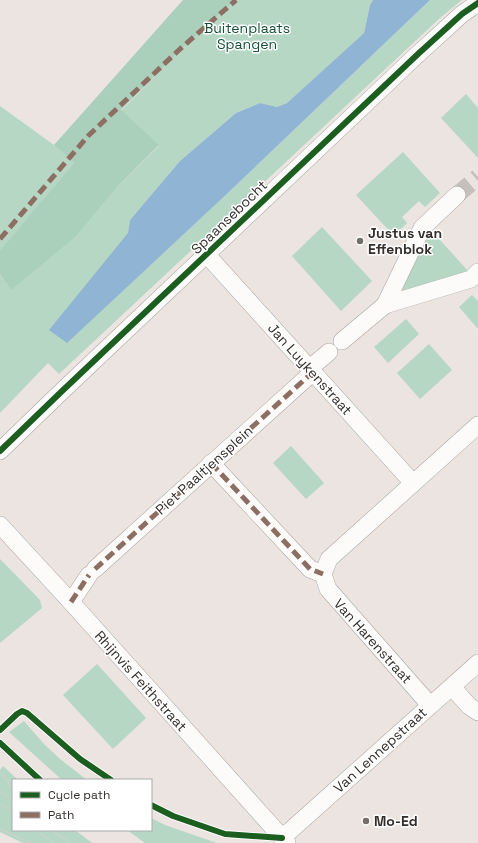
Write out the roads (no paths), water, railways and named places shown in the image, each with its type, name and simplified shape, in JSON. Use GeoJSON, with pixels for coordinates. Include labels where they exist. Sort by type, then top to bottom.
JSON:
{"type":"FeatureCollection","features":[{"type":"Feature","properties":{"kind":"street","name":"Spaansebocht"},"geometry":{"type":"LineString","coordinates":[[0,451],[418,54],[462,14],[478,3]]}},
{"type":"Feature","properties":{"kind":"street"},"geometry":{"type":"LineString","coordinates":[[385,305],[422,228],[457,195]]}},
{"type":"Feature","properties":{"kind":"street","name":"Jan Luykenstraat"},"geometry":{"type":"LineString","coordinates":[[207,255],[413,483]]}},
{"type":"Feature","properties":{"kind":"street"},"geometry":{"type":"LineString","coordinates":[[342,341],[385,305],[471,279],[478,272]]}},
{"type":"Feature","properties":{"kind":"street","name":"Piet Paaltjensplein"},"geometry":{"type":"LineString","coordinates":[[71,602],[92,572],[211,464],[330,352]]}},
{"type":"Feature","properties":{"kind":"street"},"geometry":{"type":"LineString","coordinates":[[211,464],[310,569],[322,574],[329,559],[478,425]]}},
{"type":"Feature","properties":{"kind":"street","name":"Rhijnvis Feithstraat"},"geometry":{"type":"LineString","coordinates":[[0,525],[71,602],[284,841]]}},
{"type":"Feature","properties":{"kind":"street","name":"Van Harenstraat"},"geometry":{"type":"LineString","coordinates":[[322,574],[328,589],[430,705]]}},
{"type":"Feature","properties":{"kind":"street","name":"Van Lennepstraat"},"geometry":{"type":"LineString","coordinates":[[284,841],[430,705],[478,663]]}},
{"type":"Feature","properties":{"kind":"street"},"geometry":{"type":"LineString","coordinates":[[452,687],[469,706],[478,712]]}},
{"type":"Feature","properties":{"kind":"water"},"geometry":{"type":"Polygon","coordinates":[[[373,0],[430,0],[230,191],[67,343],[49,330],[128,233],[130,220],[180,161],[236,113],[260,103],[277,107],[287,103],[364,33],[370,5],[373,0]]]}},
{"type":"Feature","properties":{"kind":"tunnel"},"geometry":{"type":"LineString","coordinates":[[457,195],[478,177]]}},
{"type":"Feature","properties":{"kind":"tram line"},"geometry":{"type":"LineString","coordinates":[[0,771],[12,789]]}},
{"type":"Feature","properties":{"kind":"tram line"},"geometry":{"type":"LineString","coordinates":[[0,791],[12,800]]}},
{"type":"Feature","properties":{"kind":"tram line"},"geometry":{"type":"LineString","coordinates":[[0,803],[12,812]]}},
{"type":"Feature","properties":{"kind":"tram line"},"geometry":{"type":"LineString","coordinates":[[0,829],[31,843]]}},
{"type":"Feature","properties":{"kind":"tram line"},"geometry":{"type":"LineString","coordinates":[[37,831],[54,843]]}},
{"type":"Feature","properties":{"kind":"tram line"},"geometry":{"type":"LineString","coordinates":[[53,831],[71,843]]}},
{"type":"Feature","properties":{"kind":"place","name":"Justus van Effenblok"},"geometry":{"type":"Point","coordinates":[360,241]}},
{"type":"Feature","properties":{"kind":"place","name":"Mo-Ed"},"geometry":{"type":"Point","coordinates":[366,821]}},
{"type":"Feature","properties":{"kind":"park label","name":"Buitenplaats Spangen"},"geometry":{"type":"Point","coordinates":[247,36]}}]}
